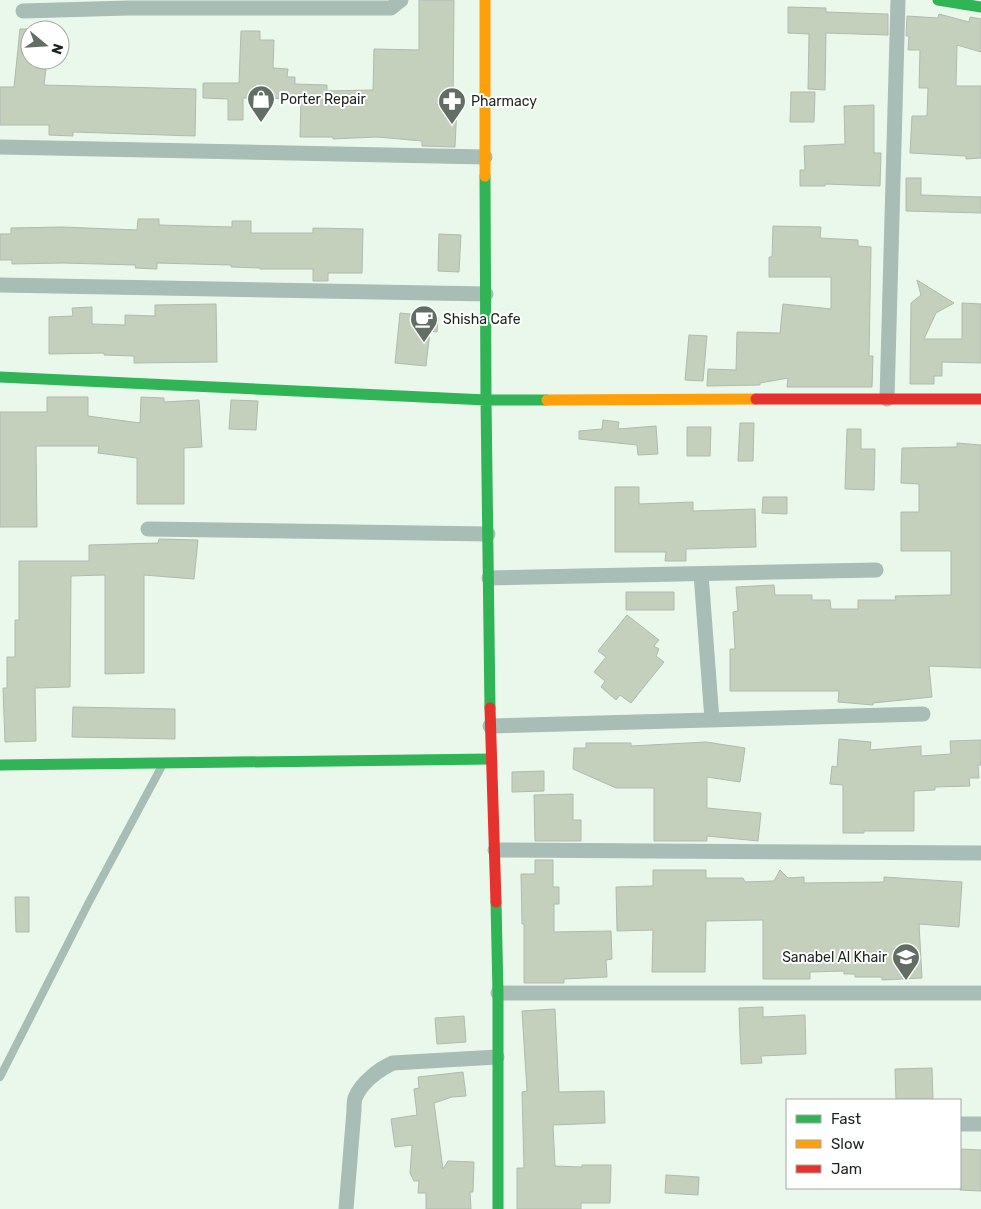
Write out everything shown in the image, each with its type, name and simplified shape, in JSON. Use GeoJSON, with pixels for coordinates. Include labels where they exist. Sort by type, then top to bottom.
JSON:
{"type":"FeatureCollection","features":[{"type":"Feature","properties":{"kind":"street"},"geometry":{"type":"LineString","coordinates":[[23,11],[129,4],[391,8],[401,0]]}},
{"type":"Feature","properties":{"kind":"street"},"geometry":{"type":"LineString","coordinates":[[485,0],[486,400],[490,726],[498,993],[498,1209]]}},
{"type":"Feature","properties":{"kind":"street"},"geometry":{"type":"LineString","coordinates":[[888,398],[898,0]]}},
{"type":"Feature","properties":{"kind":"street"},"geometry":{"type":"LineString","coordinates":[[938,0],[981,7]]}},
{"type":"Feature","properties":{"kind":"street"},"geometry":{"type":"LineString","coordinates":[[0,147],[485,157]]}},
{"type":"Feature","properties":{"kind":"street"},"geometry":{"type":"LineString","coordinates":[[0,285],[486,294]]}},
{"type":"Feature","properties":{"kind":"street"},"geometry":{"type":"LineString","coordinates":[[0,377],[486,400],[981,399]]}},
{"type":"Feature","properties":{"kind":"street"},"geometry":{"type":"LineString","coordinates":[[148,529],[488,534]]}},
{"type":"Feature","properties":{"kind":"street"},"geometry":{"type":"LineString","coordinates":[[489,578],[876,570]]}},
{"type":"Feature","properties":{"kind":"street"},"geometry":{"type":"LineString","coordinates":[[701,574],[712,720]]}},
{"type":"Feature","properties":{"kind":"street"},"geometry":{"type":"LineString","coordinates":[[490,726],[923,714]]}},
{"type":"Feature","properties":{"kind":"street"},"geometry":{"type":"LineString","coordinates":[[0,764],[491,759]]}},
{"type":"Feature","properties":{"kind":"street"},"geometry":{"type":"LineString","coordinates":[[495,850],[981,853]]}},
{"type":"Feature","properties":{"kind":"street"},"geometry":{"type":"LineString","coordinates":[[498,993],[981,993]]}},
{"type":"Feature","properties":{"kind":"street"},"geometry":{"type":"LineString","coordinates":[[346,1209],[354,1110],[356,1097],[362,1087],[382,1068],[393,1063],[497,1057]]}},
{"type":"Feature","properties":{"kind":"street"},"geometry":{"type":"LineString","coordinates":[[961,1124],[981,1124]]}},
{"type":"Feature","properties":{"kind":"lane"},"geometry":{"type":"LineString","coordinates":[[0,1077],[89,902],[164,763]]}},
{"type":"Feature","properties":{"kind":"building"},"geometry":{"type":"Polygon","coordinates":[[[419,0],[454,0],[453,104],[457,104],[455,147],[422,146],[422,141],[377,137],[333,139],[333,137],[300,137],[301,99],[243,98],[243,120],[228,120],[228,99],[203,98],[203,83],[239,83],[241,31],[260,31],[260,40],[274,40],[273,68],[288,69],[287,77],[295,77],[295,84],[327,85],[327,91],[373,90],[374,49],[419,50],[419,0]]]}},
{"type":"Feature","properties":{"kind":"building"},"geometry":{"type":"Polygon","coordinates":[[[788,7],[826,8],[826,12],[888,14],[888,35],[826,33],[825,90],[808,89],[809,34],[788,33],[788,7]]]}},
{"type":"Feature","properties":{"kind":"building"},"geometry":{"type":"Polygon","coordinates":[[[939,14],[969,22],[970,17],[981,19],[981,52],[957,45],[956,86],[981,86],[981,158],[966,159],[966,156],[910,153],[912,116],[927,116],[928,88],[919,88],[920,50],[908,50],[909,36],[906,36],[907,16],[938,18],[939,14]]]}},
{"type":"Feature","properties":{"kind":"building"},"geometry":{"type":"Polygon","coordinates":[[[20,29],[20,70],[46,70],[44,85],[196,89],[195,136],[73,132],[73,136],[49,135],[49,125],[0,125],[0,87],[14,87],[20,29]]]}},
{"type":"Feature","properties":{"kind":"building"},"geometry":{"type":"Polygon","coordinates":[[[791,92],[815,92],[814,122],[790,122],[791,92]]]}},
{"type":"Feature","properties":{"kind":"building"},"geometry":{"type":"Polygon","coordinates":[[[874,105],[874,153],[881,153],[880,186],[825,184],[825,186],[800,186],[800,170],[805,170],[804,146],[845,144],[844,106],[874,105]]]}},
{"type":"Feature","properties":{"kind":"building"},"geometry":{"type":"Polygon","coordinates":[[[906,178],[921,178],[921,195],[981,197],[981,213],[906,211],[906,178]]]}},
{"type":"Feature","properties":{"kind":"building"},"geometry":{"type":"Polygon","coordinates":[[[138,219],[159,219],[159,225],[232,227],[232,221],[251,221],[251,233],[313,233],[313,228],[363,229],[362,273],[328,273],[328,281],[313,281],[313,269],[260,269],[231,267],[231,265],[157,263],[157,269],[135,268],[136,265],[12,264],[12,260],[0,260],[0,234],[11,234],[11,228],[62,227],[137,230],[138,219]]]}},
{"type":"Feature","properties":{"kind":"building"},"geometry":{"type":"Polygon","coordinates":[[[773,226],[821,227],[820,238],[858,240],[858,246],[871,247],[869,356],[873,356],[872,387],[787,387],[788,378],[760,383],[760,385],[707,386],[708,369],[736,370],[737,332],[780,333],[783,304],[831,309],[831,277],[769,277],[769,257],[772,257],[773,226]]]}},
{"type":"Feature","properties":{"kind":"building"},"geometry":{"type":"Polygon","coordinates":[[[439,234],[461,235],[459,272],[438,271],[439,234]]]}},
{"type":"Feature","properties":{"kind":"building"},"geometry":{"type":"Polygon","coordinates":[[[917,280],[954,303],[936,313],[924,339],[962,339],[962,303],[981,304],[981,363],[942,362],[942,376],[934,376],[934,384],[910,384],[911,303],[921,295],[917,280]]]}},
{"type":"Feature","properties":{"kind":"building"},"geometry":{"type":"Polygon","coordinates":[[[216,304],[217,362],[134,363],[134,356],[104,355],[104,353],[49,354],[49,317],[73,316],[72,308],[92,307],[92,324],[125,325],[125,315],[155,316],[155,305],[216,304]]]}},
{"type":"Feature","properties":{"kind":"building"},"geometry":{"type":"Polygon","coordinates":[[[400,313],[438,317],[437,332],[430,331],[426,366],[395,363],[400,313]]]}},
{"type":"Feature","properties":{"kind":"building"},"geometry":{"type":"Polygon","coordinates":[[[689,335],[707,336],[703,381],[685,380],[689,335]]]}},
{"type":"Feature","properties":{"kind":"building"},"geometry":{"type":"Polygon","coordinates":[[[47,397],[88,397],[88,416],[140,423],[141,397],[164,398],[164,402],[199,400],[202,447],[184,448],[184,504],[137,504],[137,458],[98,453],[99,446],[36,446],[37,527],[0,527],[0,412],[47,412],[47,397]]]}},
{"type":"Feature","properties":{"kind":"building"},"geometry":{"type":"Polygon","coordinates":[[[231,400],[258,401],[256,430],[229,429],[231,400]]]}},
{"type":"Feature","properties":{"kind":"building"},"geometry":{"type":"Polygon","coordinates":[[[603,420],[619,422],[618,429],[656,426],[658,454],[638,455],[637,445],[579,439],[579,431],[602,429],[603,420]]]}},
{"type":"Feature","properties":{"kind":"building"},"geometry":{"type":"Polygon","coordinates":[[[740,423],[754,423],[753,461],[738,461],[740,423]]]}},
{"type":"Feature","properties":{"kind":"building"},"geometry":{"type":"Polygon","coordinates":[[[687,427],[711,427],[710,456],[687,456],[687,427]]]}},
{"type":"Feature","properties":{"kind":"building"},"geometry":{"type":"Polygon","coordinates":[[[847,429],[861,429],[861,449],[875,449],[874,490],[845,489],[847,429]]]}},
{"type":"Feature","properties":{"kind":"building"},"geometry":{"type":"Polygon","coordinates":[[[957,443],[981,445],[981,668],[929,666],[932,697],[873,703],[873,705],[838,702],[839,691],[730,691],[730,649],[735,649],[733,612],[738,611],[736,587],[774,585],[775,595],[812,595],[812,600],[830,600],[831,609],[858,609],[858,600],[896,600],[895,596],[951,595],[951,551],[901,551],[901,512],[919,512],[919,484],[901,483],[902,448],[957,447],[957,443]]]}},
{"type":"Feature","properties":{"kind":"building"},"geometry":{"type":"Polygon","coordinates":[[[615,487],[639,487],[639,504],[693,502],[693,511],[755,509],[756,547],[686,549],[686,561],[665,561],[666,552],[615,552],[615,487]]]}},
{"type":"Feature","properties":{"kind":"building"},"geometry":{"type":"Polygon","coordinates":[[[763,497],[787,497],[787,514],[762,513],[763,497]]]}},
{"type":"Feature","properties":{"kind":"building"},"geometry":{"type":"Polygon","coordinates":[[[159,539],[198,540],[194,579],[144,575],[144,673],[105,674],[105,575],[71,576],[70,687],[35,688],[36,741],[5,742],[3,688],[7,688],[7,657],[15,657],[15,620],[19,620],[19,561],[89,561],[89,545],[158,543],[159,539]]]}},
{"type":"Feature","properties":{"kind":"building"},"geometry":{"type":"Polygon","coordinates":[[[626,592],[674,592],[674,610],[626,610],[626,592]]]}},
{"type":"Feature","properties":{"kind":"building"},"geometry":{"type":"Polygon","coordinates":[[[627,615],[659,640],[654,646],[659,649],[656,656],[664,662],[631,703],[620,695],[616,700],[601,687],[605,681],[594,672],[606,657],[598,651],[627,615]]]}},
{"type":"Feature","properties":{"kind":"building"},"geometry":{"type":"Polygon","coordinates":[[[73,707],[175,709],[175,739],[72,737],[73,707]]]}},
{"type":"Feature","properties":{"kind":"building"},"geometry":{"type":"Polygon","coordinates":[[[839,739],[871,742],[870,750],[921,746],[921,756],[951,754],[950,741],[981,740],[981,765],[978,765],[979,778],[969,778],[970,786],[935,787],[935,790],[914,791],[914,831],[843,833],[843,785],[830,784],[832,766],[837,767],[839,739]]]}},
{"type":"Feature","properties":{"kind":"building"},"geometry":{"type":"Polygon","coordinates":[[[706,742],[745,748],[740,782],[707,777],[707,808],[761,813],[758,841],[707,836],[707,841],[654,841],[654,788],[616,788],[573,769],[574,748],[586,748],[586,743],[631,743],[631,746],[706,742]]]}},
{"type":"Feature","properties":{"kind":"building"},"geometry":{"type":"Polygon","coordinates":[[[544,771],[544,791],[512,792],[512,772],[544,771]]]}},
{"type":"Feature","properties":{"kind":"building"},"geometry":{"type":"Polygon","coordinates":[[[573,794],[573,820],[581,820],[581,841],[535,841],[534,795],[573,794]]]}},
{"type":"Feature","properties":{"kind":"building"},"geometry":{"type":"Polygon","coordinates":[[[535,860],[553,860],[553,887],[559,887],[559,904],[554,904],[554,932],[611,931],[612,959],[606,960],[607,977],[564,979],[564,983],[524,983],[524,924],[522,924],[521,874],[535,874],[535,860]]]}},
{"type":"Feature","properties":{"kind":"building"},"geometry":{"type":"Polygon","coordinates":[[[653,870],[706,870],[706,878],[743,878],[745,882],[774,881],[780,870],[788,878],[804,877],[804,883],[884,882],[884,877],[962,882],[959,927],[919,924],[922,978],[882,980],[882,977],[855,977],[855,974],[844,974],[844,971],[810,972],[810,979],[763,979],[763,920],[706,921],[705,972],[652,972],[653,930],[617,931],[616,887],[653,886],[653,870]]]}},
{"type":"Feature","properties":{"kind":"building"},"geometry":{"type":"Polygon","coordinates":[[[15,897],[29,897],[29,932],[16,932],[15,897]]]}},
{"type":"Feature","properties":{"kind":"building"},"geometry":{"type":"Polygon","coordinates":[[[763,1007],[763,1017],[805,1015],[806,1054],[761,1056],[762,1063],[741,1064],[739,1008],[763,1007]]]}},
{"type":"Feature","properties":{"kind":"building"},"geometry":{"type":"Polygon","coordinates":[[[555,1009],[559,1092],[604,1091],[605,1123],[553,1125],[555,1166],[611,1165],[610,1203],[581,1203],[581,1209],[517,1209],[517,1168],[524,1168],[522,1092],[527,1091],[522,1011],[555,1009]]]}},
{"type":"Feature","properties":{"kind":"building"},"geometry":{"type":"Polygon","coordinates":[[[464,1016],[466,1042],[437,1044],[435,1018],[464,1016]]]}},
{"type":"Feature","properties":{"kind":"building"},"geometry":{"type":"Polygon","coordinates":[[[932,1068],[933,1099],[896,1099],[895,1069],[932,1068]]]}},
{"type":"Feature","properties":{"kind":"building"},"geometry":{"type":"Polygon","coordinates":[[[463,1072],[466,1096],[452,1097],[434,1103],[443,1169],[448,1161],[474,1162],[473,1192],[470,1192],[471,1209],[426,1209],[426,1193],[418,1193],[419,1181],[414,1181],[410,1173],[412,1145],[395,1147],[391,1119],[417,1115],[414,1089],[419,1088],[418,1077],[463,1072]]]}},
{"type":"Feature","properties":{"kind":"building"},"geometry":{"type":"Polygon","coordinates":[[[961,1149],[981,1150],[981,1191],[960,1190],[961,1149]]]}},
{"type":"Feature","properties":{"kind":"building"},"geometry":{"type":"Polygon","coordinates":[[[666,1175],[699,1177],[698,1195],[665,1193],[666,1175]]]}},
{"type":"Feature","properties":{"kind":"traffic: fast"},"geometry":{"type":"LineString","coordinates":[[938,0],[981,7]]}},
{"type":"Feature","properties":{"kind":"traffic: fast"},"geometry":{"type":"LineString","coordinates":[[485,176],[490,708]]}},
{"type":"Feature","properties":{"kind":"traffic: fast"},"geometry":{"type":"LineString","coordinates":[[0,377],[486,400],[547,400]]}},
{"type":"Feature","properties":{"kind":"traffic: fast"},"geometry":{"type":"LineString","coordinates":[[0,765],[491,759]]}},
{"type":"Feature","properties":{"kind":"traffic: fast"},"geometry":{"type":"LineString","coordinates":[[496,902],[498,1209]]}},
{"type":"Feature","properties":{"kind":"traffic: slow"},"geometry":{"type":"LineString","coordinates":[[485,0],[485,176]]}},
{"type":"Feature","properties":{"kind":"traffic: slow"},"geometry":{"type":"LineString","coordinates":[[547,400],[756,399]]}},
{"type":"Feature","properties":{"kind":"traffic: jam"},"geometry":{"type":"LineString","coordinates":[[756,399],[981,399]]}},
{"type":"Feature","properties":{"kind":"traffic: jam"},"geometry":{"type":"LineString","coordinates":[[490,708],[496,902]]}},
{"type":"Feature","properties":{"kind":"place","name":"Porter Repair"},"geometry":{"type":"Point","coordinates":[261,123]}},
{"type":"Feature","properties":{"kind":"place","name":"Pharmacy"},"geometry":{"type":"Point","coordinates":[452,125]}},
{"type":"Feature","properties":{"kind":"place","name":"Shisha Cafe"},"geometry":{"type":"Point","coordinates":[424,343]}},
{"type":"Feature","properties":{"kind":"place","name":"Sanabel Al Khair"},"geometry":{"type":"Point","coordinates":[906,981]}}]}
